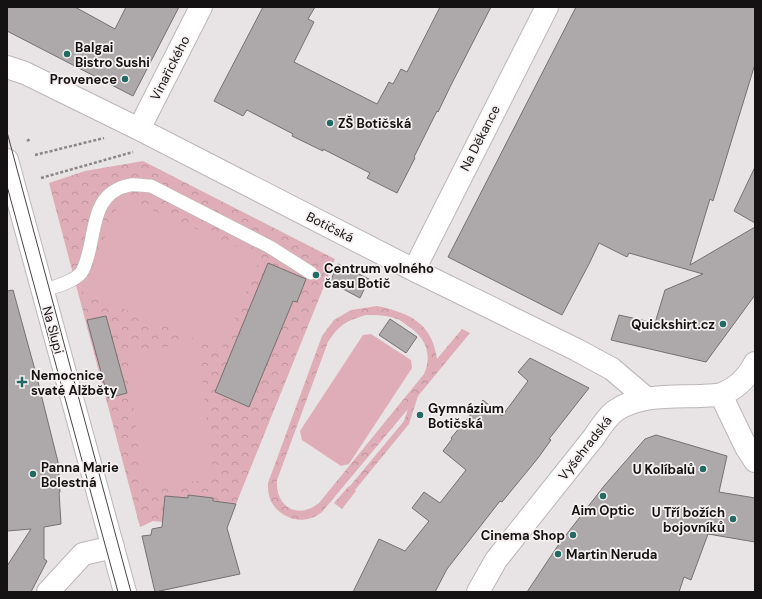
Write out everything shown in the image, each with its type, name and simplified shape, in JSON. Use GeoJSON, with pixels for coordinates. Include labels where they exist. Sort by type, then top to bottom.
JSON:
{"type":"FeatureCollection","features":[{"type":"Feature","properties":{"kind":"street","name":"Vinařického"},"geometry":{"type":"LineString","coordinates":[[139,129],[201,7]]}},
{"type":"Feature","properties":{"kind":"street","name":"Na Děkance"},"geometry":{"type":"LineString","coordinates":[[414,270],[547,7]]}},
{"type":"Feature","properties":{"kind":"street","name":"Botičská"},"geometry":{"type":"LineString","coordinates":[[7,67],[25,73],[139,129],[414,270],[600,362],[612,369],[646,398]]}},
{"type":"Feature","properties":{"kind":"street","name":"Na Slupi"},"geometry":{"type":"LineString","coordinates":[[7,160],[124,592]]}},
{"type":"Feature","properties":{"kind":"street","name":"Vyšehradská"},"geometry":{"type":"LineString","coordinates":[[478,592],[496,560],[608,418],[616,411],[646,398],[721,395],[738,385],[755,363]]}},
{"type":"Feature","properties":{"kind":"street"},"geometry":{"type":"LineString","coordinates":[[721,395],[746,447],[755,461]]}},
{"type":"Feature","properties":{"kind":"street"},"geometry":{"type":"LineString","coordinates":[[48,592],[84,554],[113,547]]}},
{"type":"Feature","properties":{"kind":"lane"},"geometry":{"type":"LineString","coordinates":[[42,291],[74,279],[82,271],[88,257],[100,206],[114,191],[130,185],[151,186],[270,246],[311,273]]}},
{"type":"Feature","properties":{"kind":"path"},"geometry":{"type":"LineString","coordinates":[[41,178],[134,151],[139,129]]}},
{"type":"Feature","properties":{"kind":"path"},"geometry":{"type":"LineString","coordinates":[[35,155],[105,138]]}},
{"type":"Feature","properties":{"kind":"path"},"geometry":{"type":"LineString","coordinates":[[26,141],[30,139]]}},
{"type":"Feature","properties":{"kind":"green space"},"geometry":{"type":"Polygon","coordinates":[[[143,161],[335,259],[236,504],[213,501],[213,498],[189,495],[188,498],[163,522],[153,521],[140,527],[49,183],[85,171],[143,161]]]}},
{"type":"Feature","properties":{"kind":"green space"},"geometry":{"type":"Polygon","coordinates":[[[122,197],[261,257],[221,350],[82,291],[122,197]]]}},
{"type":"Feature","properties":{"kind":"green space"},"geometry":{"type":"Polygon","coordinates":[[[377,306],[409,316],[425,328],[434,347],[437,359],[462,329],[470,333],[418,396],[409,424],[355,490],[356,491],[342,509],[334,503],[404,421],[408,409],[322,512],[305,520],[293,519],[281,513],[273,504],[269,495],[268,483],[322,336],[334,320],[351,310],[377,306]],[[366,315],[348,321],[336,331],[328,342],[277,480],[277,489],[280,497],[284,504],[289,508],[303,510],[311,508],[319,503],[424,374],[427,367],[428,360],[426,347],[419,335],[414,330],[403,322],[393,318],[386,316],[366,315]]]}},
{"type":"Feature","properties":{"kind":"green space"},"geometry":{"type":"Polygon","coordinates":[[[371,334],[411,360],[412,368],[349,464],[341,466],[302,440],[300,431],[363,335],[371,334]]]}},
{"type":"Feature","properties":{"kind":"green space"},"geometry":{"type":"Polygon","coordinates":[[[198,343],[214,479],[143,487],[127,351],[198,343]]]}},
{"type":"Feature","properties":{"kind":"building"},"geometry":{"type":"Polygon","coordinates":[[[7,7],[75,7],[115,29],[126,7],[179,7],[133,96],[7,31],[7,7]]]}},
{"type":"Feature","properties":{"kind":"building"},"geometry":{"type":"Polygon","coordinates":[[[263,7],[315,7],[308,19],[314,22],[294,62],[377,104],[389,82],[393,84],[401,69],[407,72],[440,7],[491,7],[438,112],[437,111],[397,193],[367,178],[370,173],[323,149],[323,151],[292,136],[293,134],[247,110],[243,116],[214,101],[263,7]]]}},
{"type":"Feature","properties":{"kind":"building"},"geometry":{"type":"Polygon","coordinates":[[[576,7],[755,7],[755,64],[713,201],[710,199],[690,265],[755,227],[755,295],[706,362],[611,340],[619,315],[655,323],[665,290],[703,274],[629,253],[627,257],[599,243],[562,315],[448,257],[576,7]]]}},
{"type":"Feature","properties":{"kind":"building"},"geometry":{"type":"Polygon","coordinates":[[[755,167],[755,223],[734,211],[755,167]]]}},
{"type":"Feature","properties":{"kind":"building"},"geometry":{"type":"Polygon","coordinates":[[[268,263],[306,279],[297,302],[293,301],[249,407],[215,392],[268,263]]]}},
{"type":"Feature","properties":{"kind":"building"},"geometry":{"type":"Polygon","coordinates":[[[338,264],[369,279],[360,298],[330,282],[338,264]]]}},
{"type":"Feature","properties":{"kind":"building","name":"Nemocnice svaté Alžběty"},"geometry":{"type":"Polygon","coordinates":[[[13,290],[58,462],[60,492],[61,524],[44,527],[44,559],[47,561],[31,592],[7,592],[7,566],[31,529],[7,531],[7,291],[13,290]]]}},
{"type":"Feature","properties":{"kind":"building"},"geometry":{"type":"Polygon","coordinates":[[[106,316],[127,393],[108,398],[87,320],[106,316]]]}},
{"type":"Feature","properties":{"kind":"building"},"geometry":{"type":"Polygon","coordinates":[[[390,319],[417,337],[406,353],[379,335],[390,319]]]}},
{"type":"Feature","properties":{"kind":"building"},"geometry":{"type":"Polygon","coordinates":[[[530,358],[589,388],[549,439],[551,440],[538,458],[502,502],[500,501],[447,569],[435,592],[353,592],[379,539],[405,551],[429,521],[412,508],[424,492],[440,503],[466,470],[443,451],[452,439],[451,438],[483,400],[502,416],[528,381],[518,372],[530,358]]]}},
{"type":"Feature","properties":{"kind":"building"},"geometry":{"type":"Polygon","coordinates":[[[656,435],[727,456],[719,492],[755,498],[755,542],[708,534],[691,580],[684,577],[679,592],[527,592],[559,544],[604,486],[645,439],[656,435]]]}},
{"type":"Feature","properties":{"kind":"building"},"geometry":{"type":"Polygon","coordinates":[[[188,495],[213,498],[213,501],[236,504],[227,528],[240,574],[155,592],[142,536],[151,535],[152,529],[162,527],[165,496],[188,498],[188,495]]]}},
{"type":"Feature","properties":{"kind":"tram line"},"geometry":{"type":"LineString","coordinates":[[7,132],[131,592]]}},
{"type":"Feature","properties":{"kind":"tram line"},"geometry":{"type":"LineString","coordinates":[[7,186],[118,592]]}},
{"type":"Feature","properties":{"kind":"place","name":"Balgai Bistro Sushi"},"geometry":{"type":"Point","coordinates":[67,54]}},
{"type":"Feature","properties":{"kind":"place","name":"Provenece"},"geometry":{"type":"Point","coordinates":[125,79]}},
{"type":"Feature","properties":{"kind":"place","name":"ZŠ Botičská"},"geometry":{"type":"Point","coordinates":[330,123]}},
{"type":"Feature","properties":{"kind":"place","name":"Centrum volného času Botič"},"geometry":{"type":"Point","coordinates":[316,275]}},
{"type":"Feature","properties":{"kind":"place","name":"Quickshirt.cz"},"geometry":{"type":"Point","coordinates":[723,324]}},
{"type":"Feature","properties":{"kind":"place","name":"Nemocnice svaté Alžběty"},"geometry":{"type":"Point","coordinates":[22,382]}},
{"type":"Feature","properties":{"kind":"place","name":"Gymnázium Botičská"},"geometry":{"type":"Point","coordinates":[420,415]}},
{"type":"Feature","properties":{"kind":"place","name":"U Kolíbalů"},"geometry":{"type":"Point","coordinates":[703,469]}},
{"type":"Feature","properties":{"kind":"place","name":"Panna Marie Bolestná"},"geometry":{"type":"Point","coordinates":[33,474]}},
{"type":"Feature","properties":{"kind":"place","name":"Aim Optic"},"geometry":{"type":"Point","coordinates":[603,496]}},
{"type":"Feature","properties":{"kind":"place","name":"U Tří božích bojovníků"},"geometry":{"type":"Point","coordinates":[733,519]}},
{"type":"Feature","properties":{"kind":"place","name":"Cinema Shop"},"geometry":{"type":"Point","coordinates":[573,535]}},
{"type":"Feature","properties":{"kind":"place","name":"Martin Neruda"},"geometry":{"type":"Point","coordinates":[558,554]}}]}
